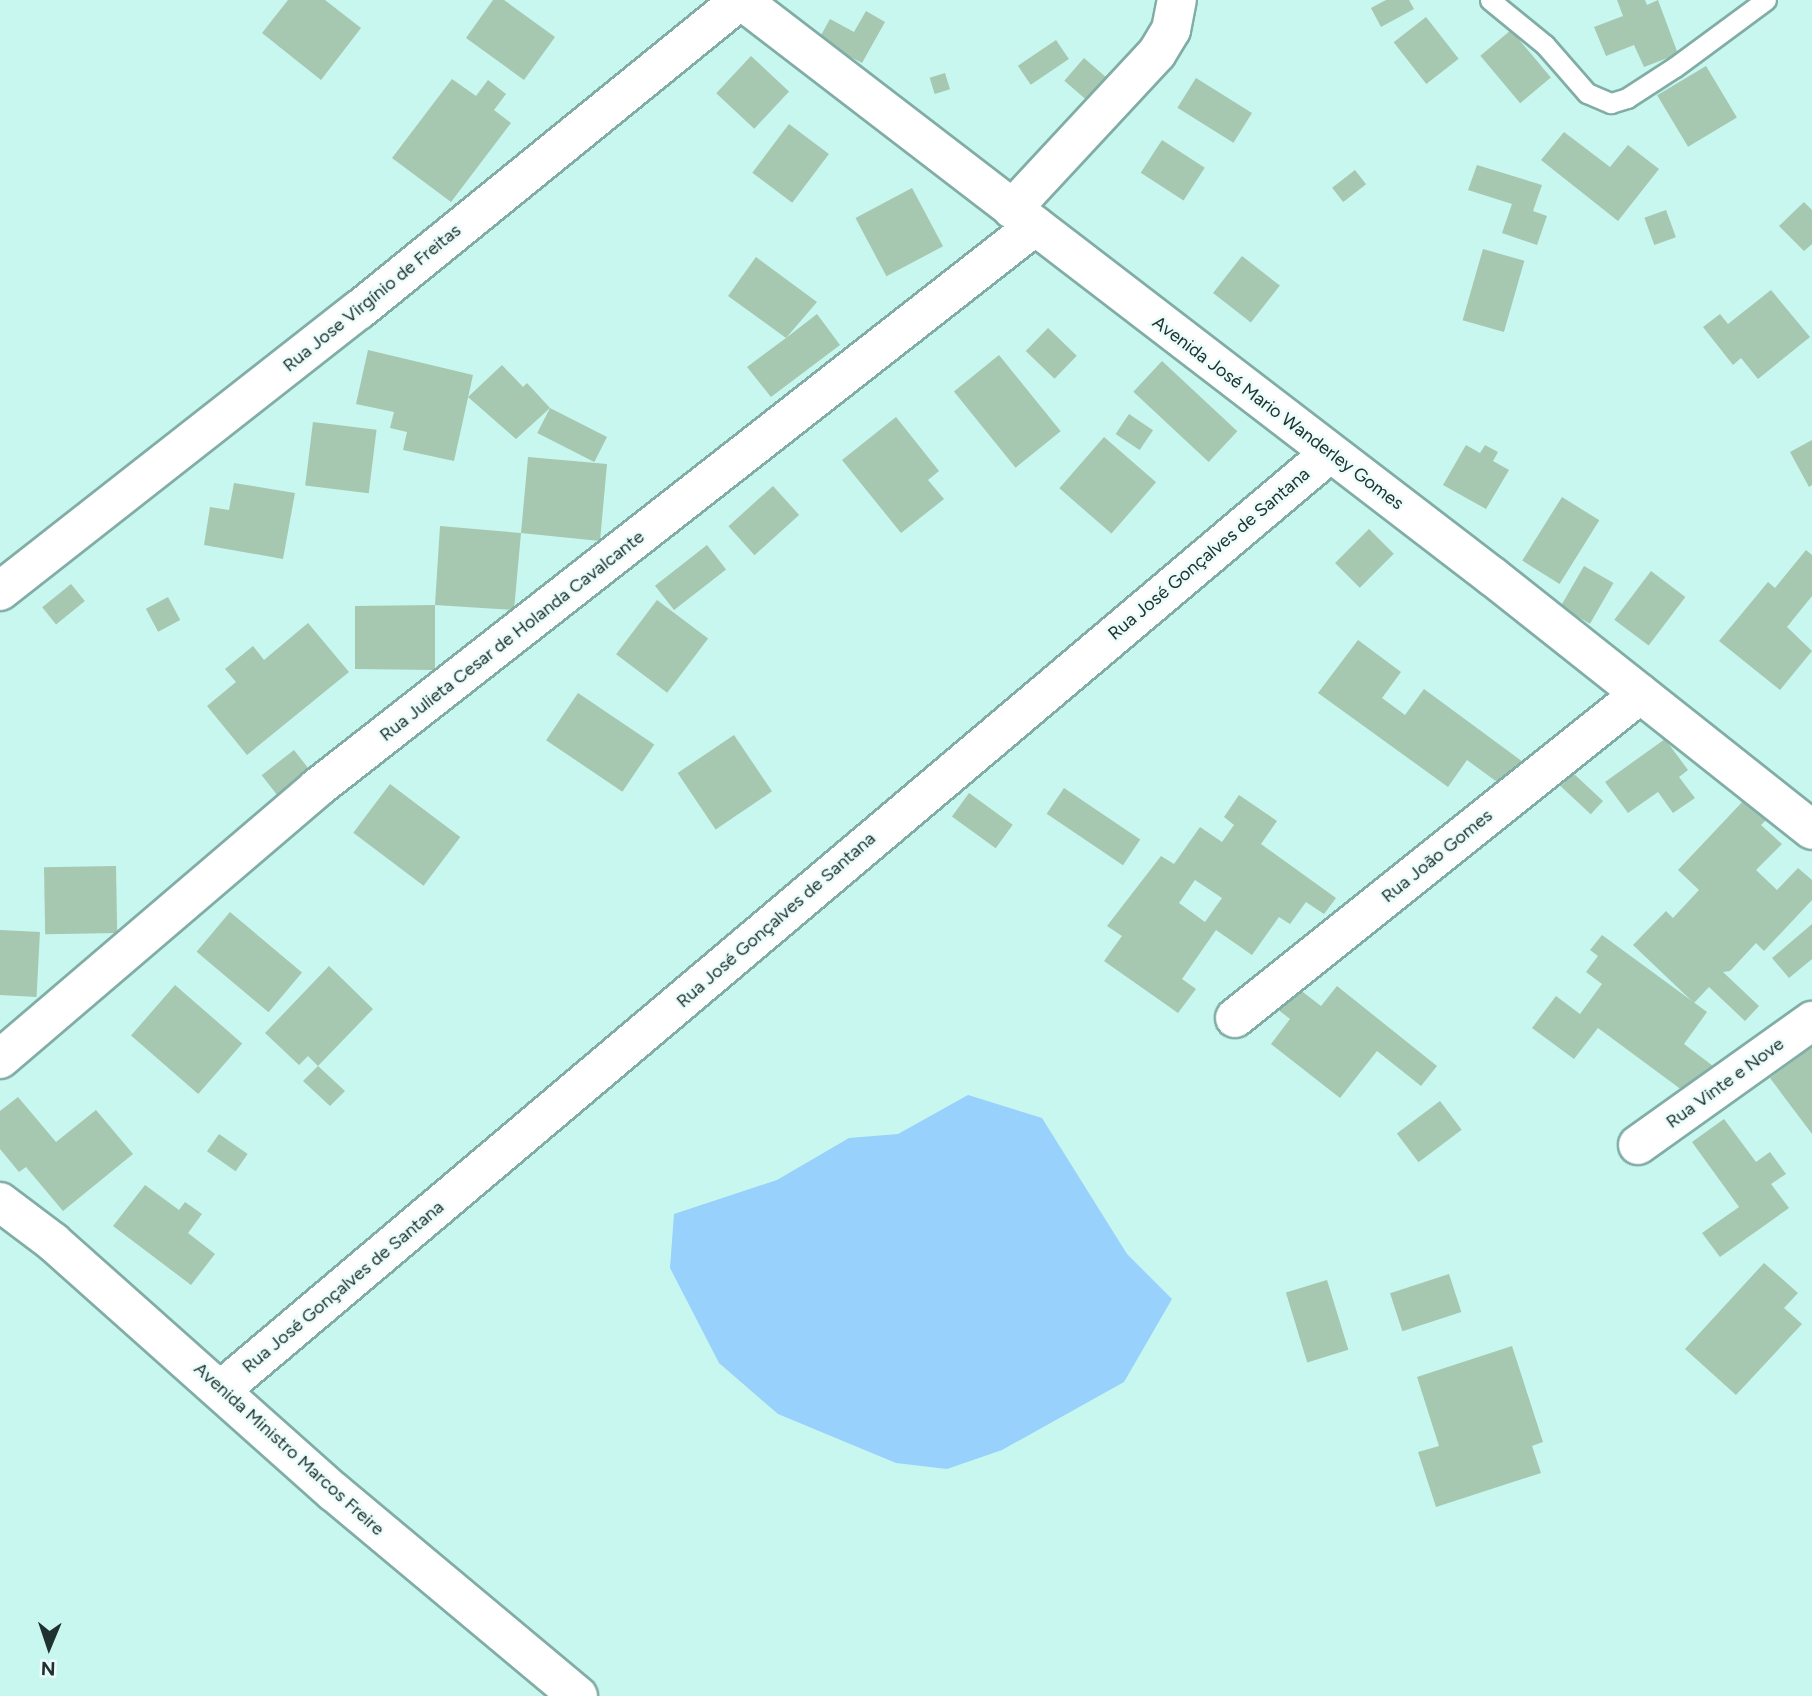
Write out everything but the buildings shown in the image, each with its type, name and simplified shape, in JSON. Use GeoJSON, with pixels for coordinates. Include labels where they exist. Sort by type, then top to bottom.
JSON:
{"type":"FeatureCollection","features":[{"type":"Feature","properties":{"kind":"street","name":"Avenida José Mario Wanderley Gomes"},"geometry":{"type":"LineString","coordinates":[[741,0],[1330,453],[1812,830]]}},
{"type":"Feature","properties":{"kind":"street","name":"Rua Jose Virgínio de Freitas"},"geometry":{"type":"LineString","coordinates":[[0,591],[348,318],[741,0]]}},
{"type":"Feature","properties":{"kind":"street","name":"Rua Julieta Cesar de Holanda Cavalcante"},"geometry":{"type":"LineString","coordinates":[[0,1059],[317,788],[1024,218],[1157,53],[1171,30],[1177,0]]}},
{"type":"Feature","properties":{"kind":"street","name":"Rua José Gonçalves de Santana"},"geometry":{"type":"LineString","coordinates":[[222,1389],[1330,453]]}},
{"type":"Feature","properties":{"kind":"street","name":"Rua João Gomes"},"geometry":{"type":"LineString","coordinates":[[1235,1018],[1640,694]]}},
{"type":"Feature","properties":{"kind":"street","name":"Rua Vinte e Nove"},"geometry":{"type":"LineString","coordinates":[[1638,1145],[1812,1021]]}},
{"type":"Feature","properties":{"kind":"street","name":"Avenida Ministro Marcos Freire"},"geometry":{"type":"LineString","coordinates":[[0,1202],[53,1242],[222,1389],[334,1492],[578,1696]]}},
{"type":"Feature","properties":{"kind":"lane"},"geometry":{"type":"LineString","coordinates":[[1490,0],[1530,30],[1587,93],[1611,103],[1627,98],[1675,67],[1766,0]]}},
{"type":"Feature","properties":{"kind":"water"},"geometry":{"type":"Polygon","coordinates":[[[968,1095],[1042,1118],[1127,1254],[1172,1299],[1124,1382],[1002,1450],[947,1469],[896,1463],[778,1414],[719,1363],[670,1268],[674,1214],[777,1180],[849,1138],[898,1134],[968,1095]]]}}]}
